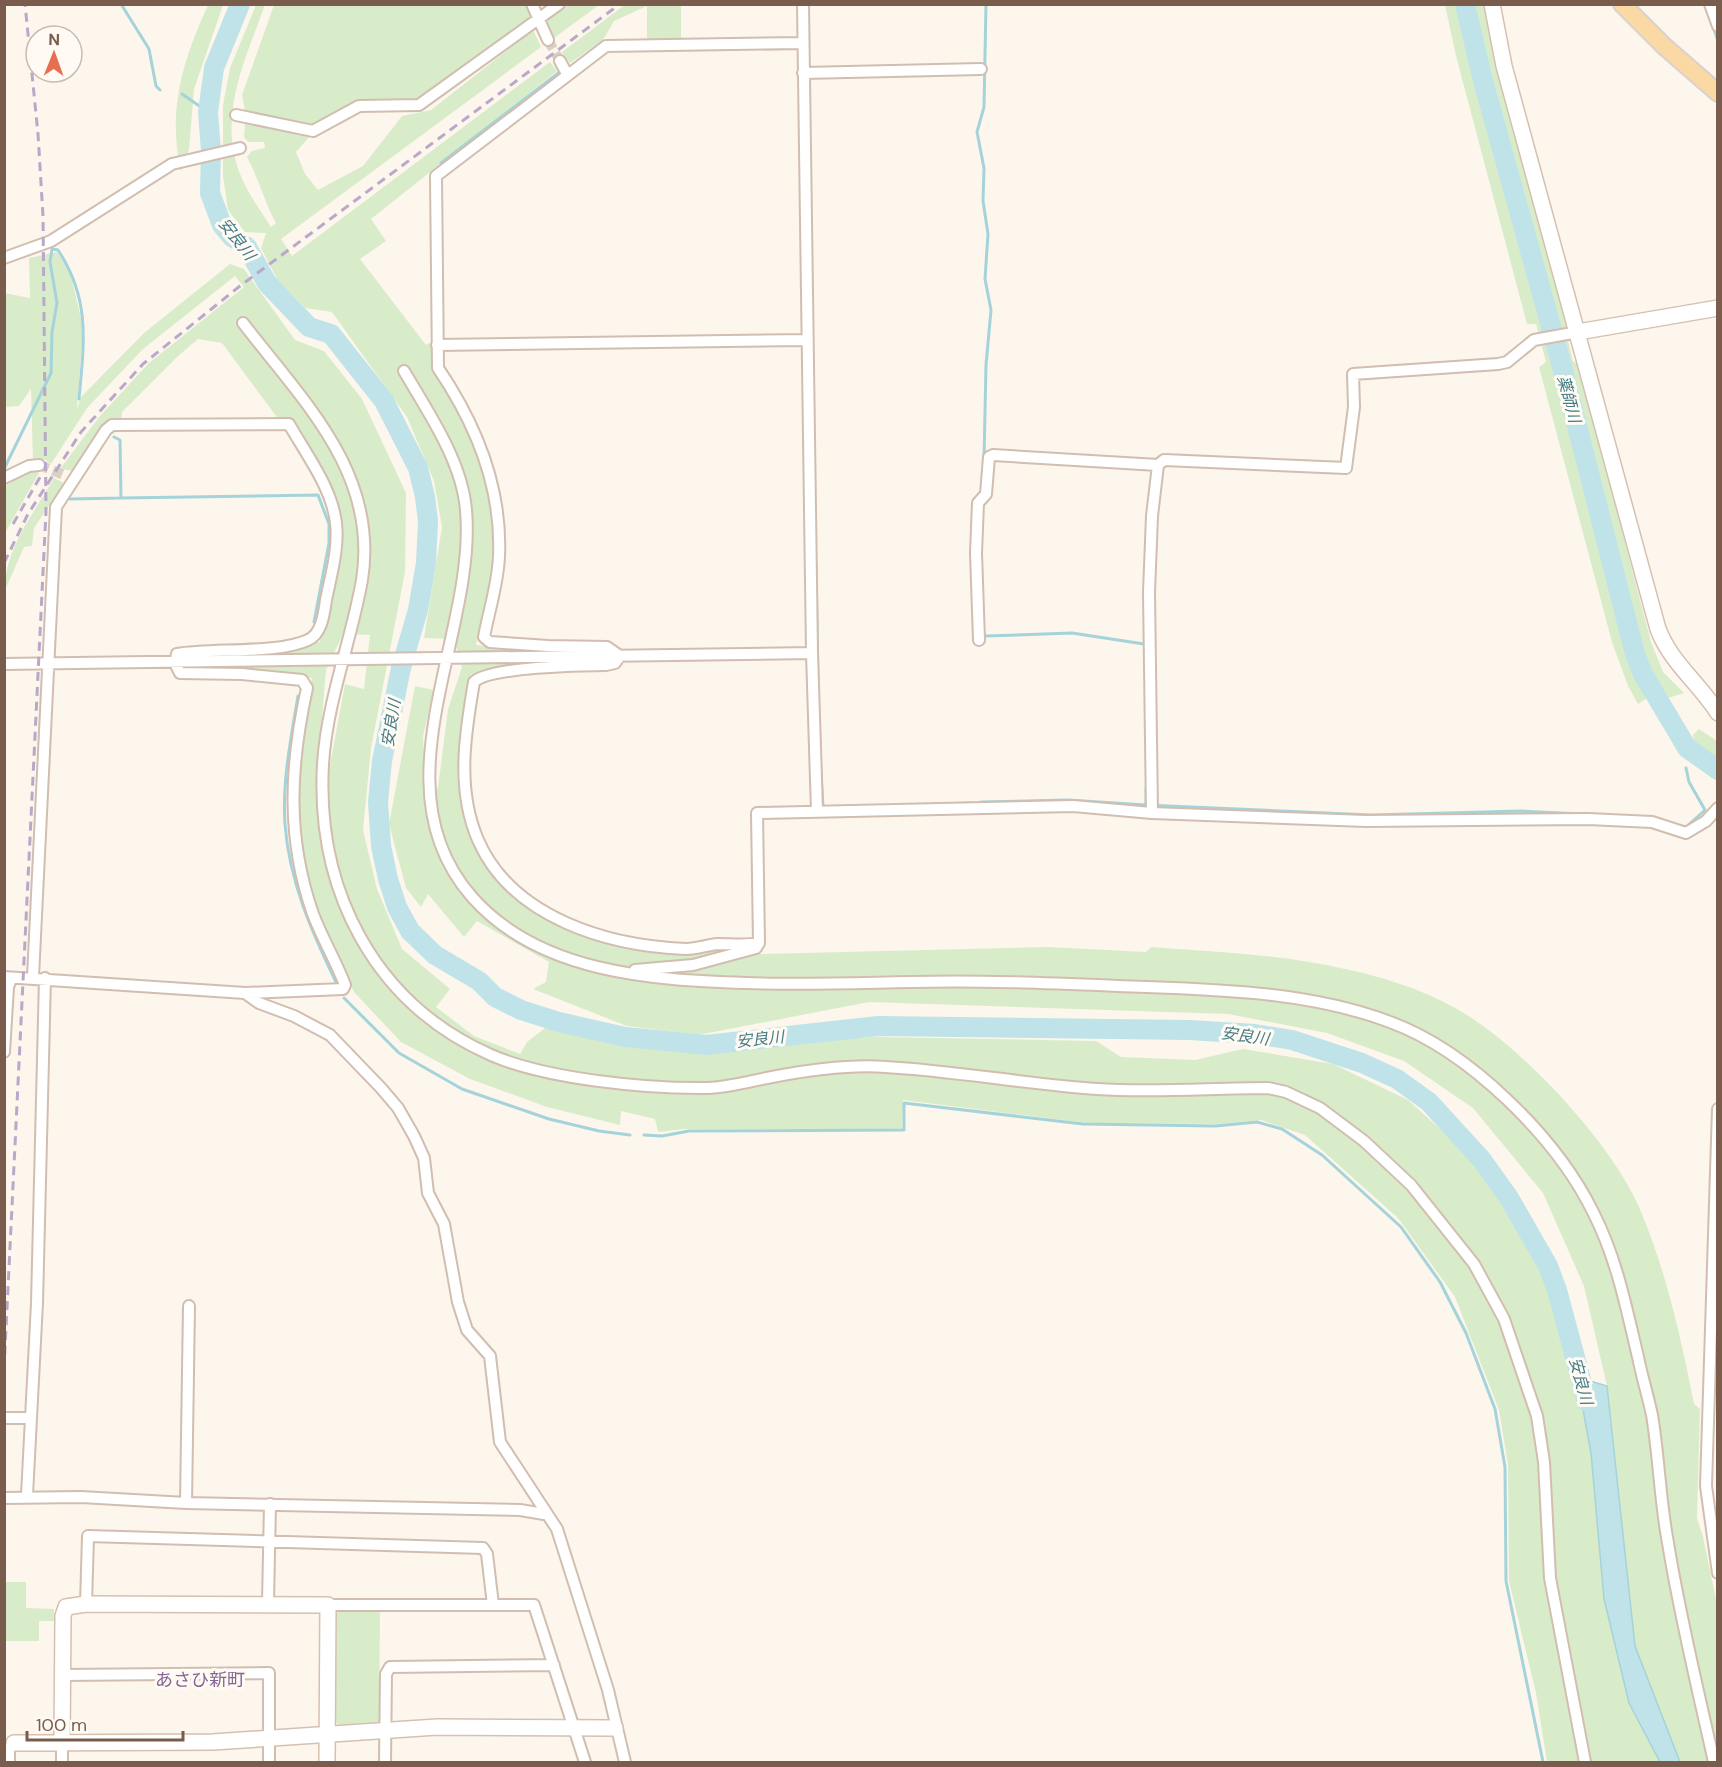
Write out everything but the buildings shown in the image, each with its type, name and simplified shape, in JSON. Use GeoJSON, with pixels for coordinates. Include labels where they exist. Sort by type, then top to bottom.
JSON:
{"type":"FeatureCollection","features":[{"type":"Feature","properties":{"kind":"main road"},"geometry":{"type":"LineString","coordinates":[[1622,4],[1664,46],[1718,93]]}},
{"type":"Feature","properties":{"kind":"street"},"geometry":{"type":"LineString","coordinates":[[532,4],[537,21],[548,40]]}},
{"type":"Feature","properties":{"kind":"street"},"geometry":{"type":"LineString","coordinates":[[236,115],[313,131],[358,105],[419,105],[559,4]]}},
{"type":"Feature","properties":{"kind":"street"},"geometry":{"type":"LineString","coordinates":[[803,4],[806,340],[817,811]]}},
{"type":"Feature","properties":{"kind":"street"},"geometry":{"type":"LineString","coordinates":[[1492,4],[1504,66],[1658,629],[1677,664],[1699,687],[1718,713]]}},
{"type":"Feature","properties":{"kind":"street"},"geometry":{"type":"LineString","coordinates":[[1710,4],[1718,26]]}},
{"type":"Feature","properties":{"kind":"street"},"geometry":{"type":"LineString","coordinates":[[620,656],[607,647],[490,642],[484,637],[495,589],[499,557],[498,512],[486,459],[455,393],[438,368],[436,176],[606,46],[802,43]]}},
{"type":"Feature","properties":{"kind":"street"},"geometry":{"type":"LineString","coordinates":[[560,61],[567,74]]}},
{"type":"Feature","properties":{"kind":"street"},"geometry":{"type":"LineString","coordinates":[[803,73],[981,69]]}},
{"type":"Feature","properties":{"kind":"street"},"geometry":{"type":"LineString","coordinates":[[4,258],[51,241],[172,164],[238,149]]}},
{"type":"Feature","properties":{"kind":"street"},"geometry":{"type":"LineString","coordinates":[[979,640],[976,553],[989,457],[993,455],[1158,465],[1164,460],[1346,468],[1354,407],[1353,374],[1498,364],[1507,362],[1534,340],[1718,308]]}},
{"type":"Feature","properties":{"kind":"street"},"geometry":{"type":"LineString","coordinates":[[243,323],[327,432],[351,478],[360,502],[364,536],[362,579],[346,660],[328,730],[323,762],[323,801],[328,855],[340,897],[360,939],[404,995],[446,1030],[494,1057],[546,1072],[612,1082],[705,1088],[732,1086],[811,1071],[883,1066],[1104,1089],[1268,1088],[1286,1092],[1320,1108],[1364,1141],[1411,1185],[1453,1235],[1489,1288],[1504,1319],[1537,1416],[1544,1462],[1550,1578],[1585,1762]]}},
{"type":"Feature","properties":{"kind":"street"},"geometry":{"type":"LineString","coordinates":[[437,345],[806,340]]}},
{"type":"Feature","properties":{"kind":"street"},"geometry":{"type":"LineString","coordinates":[[404,371],[441,433],[466,505],[466,551],[444,659],[432,737],[429,782],[439,840],[452,869],[469,894],[487,912],[517,934],[582,962],[663,979],[794,985],[910,981],[1171,988],[1296,998],[1344,1008],[1394,1023],[1430,1040],[1454,1057],[1513,1108],[1563,1164],[1593,1211],[1616,1265],[1652,1415],[1667,1540],[1714,1762]]}},
{"type":"Feature","properties":{"kind":"street"},"geometry":{"type":"LineString","coordinates":[[4,1052],[8,978],[18,976],[245,993],[343,989],[345,985],[314,915],[303,882],[294,828],[291,801],[297,742],[306,688],[302,680],[242,674],[180,673],[175,663],[177,654],[285,645],[308,641],[316,635],[324,614],[337,539],[336,522],[332,502],[289,424],[112,425],[69,476],[56,507],[33,977]]}},
{"type":"Feature","properties":{"kind":"street"},"geometry":{"type":"LineString","coordinates":[[4,478],[29,466],[39,465]]}},
{"type":"Feature","properties":{"kind":"street"},"geometry":{"type":"LineString","coordinates":[[1152,807],[1149,592],[1152,516],[1158,465]]}},
{"type":"Feature","properties":{"kind":"street"},"geometry":{"type":"LineString","coordinates":[[4,664],[812,653]]}},
{"type":"Feature","properties":{"kind":"street"},"geometry":{"type":"LineString","coordinates":[[620,656],[615,663],[606,665],[534,669],[488,675],[474,682],[463,781],[477,839],[506,881],[528,902],[577,928],[633,942],[684,949],[759,943]]}},
{"type":"Feature","properties":{"kind":"street"},"geometry":{"type":"LineString","coordinates":[[620,971],[693,965],[756,948],[759,943],[757,813],[1073,806],[1152,807],[1366,821],[1588,819],[1652,822],[1686,833],[1706,821],[1718,808]]}},
{"type":"Feature","properties":{"kind":"street"},"geometry":{"type":"LineString","coordinates":[[27,1496],[37,1304],[45,978]]}},
{"type":"Feature","properties":{"kind":"street"},"geometry":{"type":"LineString","coordinates":[[245,993],[259,1003],[294,1016],[330,1035],[398,1108],[424,1158],[428,1193],[444,1224],[458,1302],[467,1330],[490,1356],[500,1442],[542,1505],[544,1514],[557,1529],[608,1690],[615,1728],[625,1762]]}},
{"type":"Feature","properties":{"kind":"street"},"geometry":{"type":"LineString","coordinates":[[1718,1109],[1706,1486],[1718,1573]]}},
{"type":"Feature","properties":{"kind":"street"},"geometry":{"type":"LineString","coordinates":[[186,1503],[189,1306]]}},
{"type":"Feature","properties":{"kind":"street"},"geometry":{"type":"LineString","coordinates":[[4,1418],[32,1418]]}},
{"type":"Feature","properties":{"kind":"street"},"geometry":{"type":"LineString","coordinates":[[4,1498],[27,1496],[186,1503],[520,1510],[544,1514]]}},
{"type":"Feature","properties":{"kind":"street"},"geometry":{"type":"LineString","coordinates":[[268,1603],[270,1504]]}},
{"type":"Feature","properties":{"kind":"street"},"geometry":{"type":"LineString","coordinates":[[86,1604],[88,1536],[483,1548],[487,1554],[494,1605]]}},
{"type":"Feature","properties":{"kind":"street"},"geometry":{"type":"LineString","coordinates":[[62,1762],[63,1616],[66,1607],[86,1604],[268,1603],[534,1605],[585,1762]]}},
{"type":"Feature","properties":{"kind":"street"},"geometry":{"type":"LineString","coordinates":[[327,1762],[325,1736],[328,1605]]}},
{"type":"Feature","properties":{"kind":"street"},"geometry":{"type":"LineString","coordinates":[[385,1762],[386,1674],[390,1667],[554,1665]]}},
{"type":"Feature","properties":{"kind":"street"},"geometry":{"type":"LineString","coordinates":[[63,1675],[269,1673],[269,1762]]}},
{"type":"Feature","properties":{"kind":"street"},"geometry":{"type":"LineString","coordinates":[[9,1762],[9,1749],[14,1743],[148,1745],[325,1736],[437,1727],[615,1728]]}},
{"type":"Feature","properties":{"kind":"green space"},"geometry":{"type":"Polygon","coordinates":[[[529,4],[533,17],[417,101],[357,101],[311,128],[245,111],[242,95],[274,5],[529,4]]]}},
{"type":"Feature","properties":{"kind":"green space"},"geometry":{"type":"Polygon","coordinates":[[[626,4],[681,5],[681,39],[647,40],[647,6],[614,21],[603,40],[570,63],[562,52],[626,4]]]}},
{"type":"Feature","properties":{"kind":"green space"},"geometry":{"type":"Polygon","coordinates":[[[208,5],[223,5],[194,89],[189,150],[181,171],[176,127],[180,86],[191,46],[208,5]]]}},
{"type":"Feature","properties":{"kind":"green space"},"geometry":{"type":"Polygon","coordinates":[[[256,5],[265,5],[238,82],[232,121],[232,142],[242,179],[271,227],[276,223],[247,157],[252,151],[265,148],[264,142],[248,142],[244,137],[245,123],[311,135],[296,152],[305,174],[318,190],[363,166],[402,116],[431,110],[533,30],[541,47],[281,239],[292,256],[550,62],[557,71],[371,219],[386,241],[360,259],[426,345],[432,342],[433,371],[462,415],[486,466],[495,516],[492,578],[476,645],[559,651],[559,662],[471,674],[459,759],[460,790],[475,841],[502,887],[548,919],[601,940],[724,947],[762,954],[1048,947],[1146,952],[1151,947],[1248,954],[1321,964],[1379,977],[1430,995],[1476,1021],[1545,1080],[1590,1131],[1610,1157],[1639,1207],[1657,1255],[1678,1329],[1694,1404],[1700,1409],[1697,1518],[1717,1604],[1717,1762],[1680,1762],[1635,1646],[1607,1386],[1584,1286],[1543,1193],[1473,1108],[1404,1061],[1327,1033],[1228,1014],[869,1002],[698,1035],[627,1026],[533,989],[546,982],[549,962],[477,921],[464,937],[428,894],[421,907],[406,888],[389,824],[415,686],[434,690],[423,736],[426,796],[438,788],[448,709],[462,667],[454,639],[424,638],[442,527],[434,481],[407,417],[332,312],[305,308],[277,279],[261,248],[266,233],[245,232],[228,210],[223,176],[223,105],[230,68],[256,5]]]}},
{"type":"Feature","properties":{"kind":"green space"},"geometry":{"type":"Polygon","coordinates":[[[568,5],[599,5],[554,38],[545,21],[568,5]]]}},
{"type":"Feature","properties":{"kind":"green space"},"geometry":{"type":"Polygon","coordinates":[[[1445,5],[1459,5],[1468,51],[1631,659],[1646,699],[1638,704],[1628,686],[1612,642],[1539,367],[1546,362],[1536,324],[1527,324],[1456,56],[1445,5]]]}},
{"type":"Feature","properties":{"kind":"green space"},"geometry":{"type":"Polygon","coordinates":[[[1475,5],[1484,5],[1495,61],[1567,324],[1565,328],[1573,361],[1579,366],[1651,642],[1663,672],[1684,693],[1668,698],[1645,658],[1485,55],[1475,5]]]}},
{"type":"Feature","properties":{"kind":"green space"},"geometry":{"type":"Polygon","coordinates":[[[57,252],[70,272],[83,327],[77,409],[81,397],[144,333],[230,264],[244,269],[295,340],[324,351],[362,399],[406,493],[405,572],[371,748],[363,830],[377,889],[402,949],[450,989],[436,1007],[474,1036],[520,1054],[527,1042],[545,1028],[658,1050],[723,1053],[811,1040],[876,1037],[1096,1041],[1121,1057],[1195,1060],[1243,1049],[1333,1064],[1408,1100],[1480,1165],[1548,1277],[1577,1377],[1591,1453],[1604,1599],[1629,1703],[1660,1762],[1547,1762],[1536,1693],[1509,1581],[1508,1465],[1499,1410],[1455,1297],[1398,1218],[1305,1135],[1261,1120],[1218,1124],[1087,1123],[903,1100],[902,1129],[684,1129],[658,1132],[655,1119],[621,1111],[620,1125],[547,1107],[470,1079],[401,1042],[354,992],[318,915],[302,859],[294,794],[312,678],[213,668],[215,657],[320,642],[341,530],[336,499],[290,420],[279,420],[222,343],[198,339],[122,412],[121,422],[105,424],[75,471],[60,469],[99,417],[149,363],[244,287],[235,276],[143,349],[87,408],[51,464],[44,459],[33,462],[31,389],[19,406],[5,407],[4,293],[30,298],[29,258],[57,252]],[[343,634],[326,670],[317,776],[328,776],[345,684],[364,689],[370,635],[343,634]]]}},
{"type":"Feature","properties":{"kind":"green space"},"geometry":{"type":"Polygon","coordinates":[[[31,470],[39,473],[5,533],[5,486],[31,470]]]}},
{"type":"Feature","properties":{"kind":"green space"},"geometry":{"type":"Polygon","coordinates":[[[54,478],[64,483],[34,528],[32,546],[24,547],[5,590],[6,575],[15,546],[54,478]]]}},
{"type":"Feature","properties":{"kind":"green space"},"geometry":{"type":"Polygon","coordinates":[[[1699,729],[1717,741],[1717,762],[1708,758],[1694,745],[1693,735],[1699,729]]]}},
{"type":"Feature","properties":{"kind":"green space"},"geometry":{"type":"Polygon","coordinates":[[[5,1582],[26,1582],[26,1608],[54,1609],[54,1621],[39,1621],[39,1641],[5,1641],[5,1582]]]}},
{"type":"Feature","properties":{"kind":"green space"},"geometry":{"type":"Polygon","coordinates":[[[380,1609],[379,1722],[375,1725],[341,1727],[336,1722],[336,1614],[341,1610],[380,1609]]]}},
{"type":"Feature","properties":{"kind":"water"},"geometry":{"type":"Polygon","coordinates":[[[1577,1377],[1607,1386],[1635,1646],[1680,1762],[1660,1762],[1629,1703],[1604,1599],[1591,1453],[1577,1377]]]}},
{"type":"Feature","properties":{"kind":"waterway"},"geometry":{"type":"LineString","coordinates":[[121,4],[149,49],[156,86],[160,90]]}},
{"type":"Feature","properties":{"kind":"waterway","name":"安良川"},"geometry":{"type":"LineString","coordinates":[[240,4],[214,68],[208,112],[211,151],[210,193],[222,225],[232,237],[247,247],[267,283],[309,327],[331,334],[384,401],[418,468],[425,497],[428,521],[426,563],[418,610],[401,668],[382,761],[378,802],[381,846],[388,879],[397,907],[410,931],[435,955],[479,981],[495,997],[521,1010],[559,1022],[625,1037],[706,1045],[878,1026],[1189,1030],[1255,1034],[1292,1040],[1362,1063],[1397,1079],[1429,1102],[1482,1160],[1509,1198],[1548,1266],[1557,1290],[1587,1402]]}},
{"type":"Feature","properties":{"kind":"waterway"},"geometry":{"type":"LineString","coordinates":[[984,459],[986,365],[991,310],[985,279],[988,234],[983,201],[984,168],[977,132],[984,107],[986,4]]}},
{"type":"Feature","properties":{"kind":"waterway","name":"薬師川"},"geometry":{"type":"LineString","coordinates":[[1465,4],[1482,77],[1560,359],[1635,654],[1643,674],[1687,748],[1718,770]]}},
{"type":"Feature","properties":{"kind":"waterway"},"geometry":{"type":"LineString","coordinates":[[1713,26],[1718,41]]}},
{"type":"Feature","properties":{"kind":"waterway"},"geometry":{"type":"LineString","coordinates":[[441,163],[561,71],[560,69]]}},
{"type":"Feature","properties":{"kind":"waterway"},"geometry":{"type":"LineString","coordinates":[[182,94],[208,112]]}},
{"type":"Feature","properties":{"kind":"waterway"},"geometry":{"type":"LineString","coordinates":[[441,179],[442,288]]}},
{"type":"Feature","properties":{"kind":"waterway"},"geometry":{"type":"LineString","coordinates":[[4,469],[51,373],[52,332],[57,303],[50,262],[52,249],[58,250],[69,268],[80,304],[83,340],[79,399]]}},
{"type":"Feature","properties":{"kind":"waterway"},"geometry":{"type":"LineString","coordinates":[[114,437],[120,440],[121,498],[318,495],[329,524],[329,543],[314,622]]}},
{"type":"Feature","properties":{"kind":"waterway"},"geometry":{"type":"LineString","coordinates":[[70,499],[121,498]]}},
{"type":"Feature","properties":{"kind":"waterway"},"geometry":{"type":"LineString","coordinates":[[816,564],[818,683]]}},
{"type":"Feature","properties":{"kind":"waterway"},"geometry":{"type":"LineString","coordinates":[[982,633],[986,636],[1072,633],[1144,644],[1147,647]]}},
{"type":"Feature","properties":{"kind":"waterway"},"geometry":{"type":"LineString","coordinates":[[298,696],[285,792],[287,845],[303,906],[336,982]]}},
{"type":"Feature","properties":{"kind":"waterway"},"geometry":{"type":"LineString","coordinates":[[820,756],[823,807],[825,807]]}},
{"type":"Feature","properties":{"kind":"waterway"},"geometry":{"type":"LineString","coordinates":[[1685,828],[1705,810],[1689,782],[1686,768]]}},
{"type":"Feature","properties":{"kind":"waterway"},"geometry":{"type":"LineString","coordinates":[[1146,788],[1146,805],[1371,815],[1521,811],[1582,814]]}},
{"type":"Feature","properties":{"kind":"waterway"},"geometry":{"type":"LineString","coordinates":[[981,802],[1068,800],[1146,805]]}},
{"type":"Feature","properties":{"kind":"waterway"},"geometry":{"type":"LineString","coordinates":[[940,804],[971,803]]}},
{"type":"Feature","properties":{"kind":"waterway"},"geometry":{"type":"LineString","coordinates":[[1651,817],[1668,822]]}},
{"type":"Feature","properties":{"kind":"waterway"},"geometry":{"type":"LineString","coordinates":[[344,998],[399,1053],[462,1089],[549,1119],[599,1131],[630,1135]]}},
{"type":"Feature","properties":{"kind":"waterway"},"geometry":{"type":"LineString","coordinates":[[644,1135],[662,1136],[689,1131],[904,1130],[904,1103],[1083,1124],[1215,1126],[1257,1122],[1282,1129],[1322,1155],[1401,1227],[1440,1282],[1466,1333],[1495,1409],[1505,1467],[1506,1581],[1543,1762]]}},
{"type":"Feature","properties":{"kind":"tunnel"},"geometry":{"type":"LineString","coordinates":[[548,40],[560,61]]}},
{"type":"Feature","properties":{"kind":"tunnel"},"geometry":{"type":"LineString","coordinates":[[39,465],[64,475]]}},
{"type":"Feature","properties":{"kind":"railway"},"geometry":{"type":"LineString","coordinates":[[4,1370],[46,511],[43,216],[38,134],[25,4]]}},
{"type":"Feature","properties":{"kind":"railway"},"geometry":{"type":"LineString","coordinates":[[4,563],[28,514],[81,432],[143,364],[240,286],[620,4]]}},
{"type":"Feature","properties":{"kind":"railway"},"geometry":{"type":"LineString","coordinates":[[13,524],[43,472]]}},
{"type":"Feature","properties":{"kind":"district","name":"あさひ新町"},"geometry":{"type":"Point","coordinates":[200,1680]}}]}
